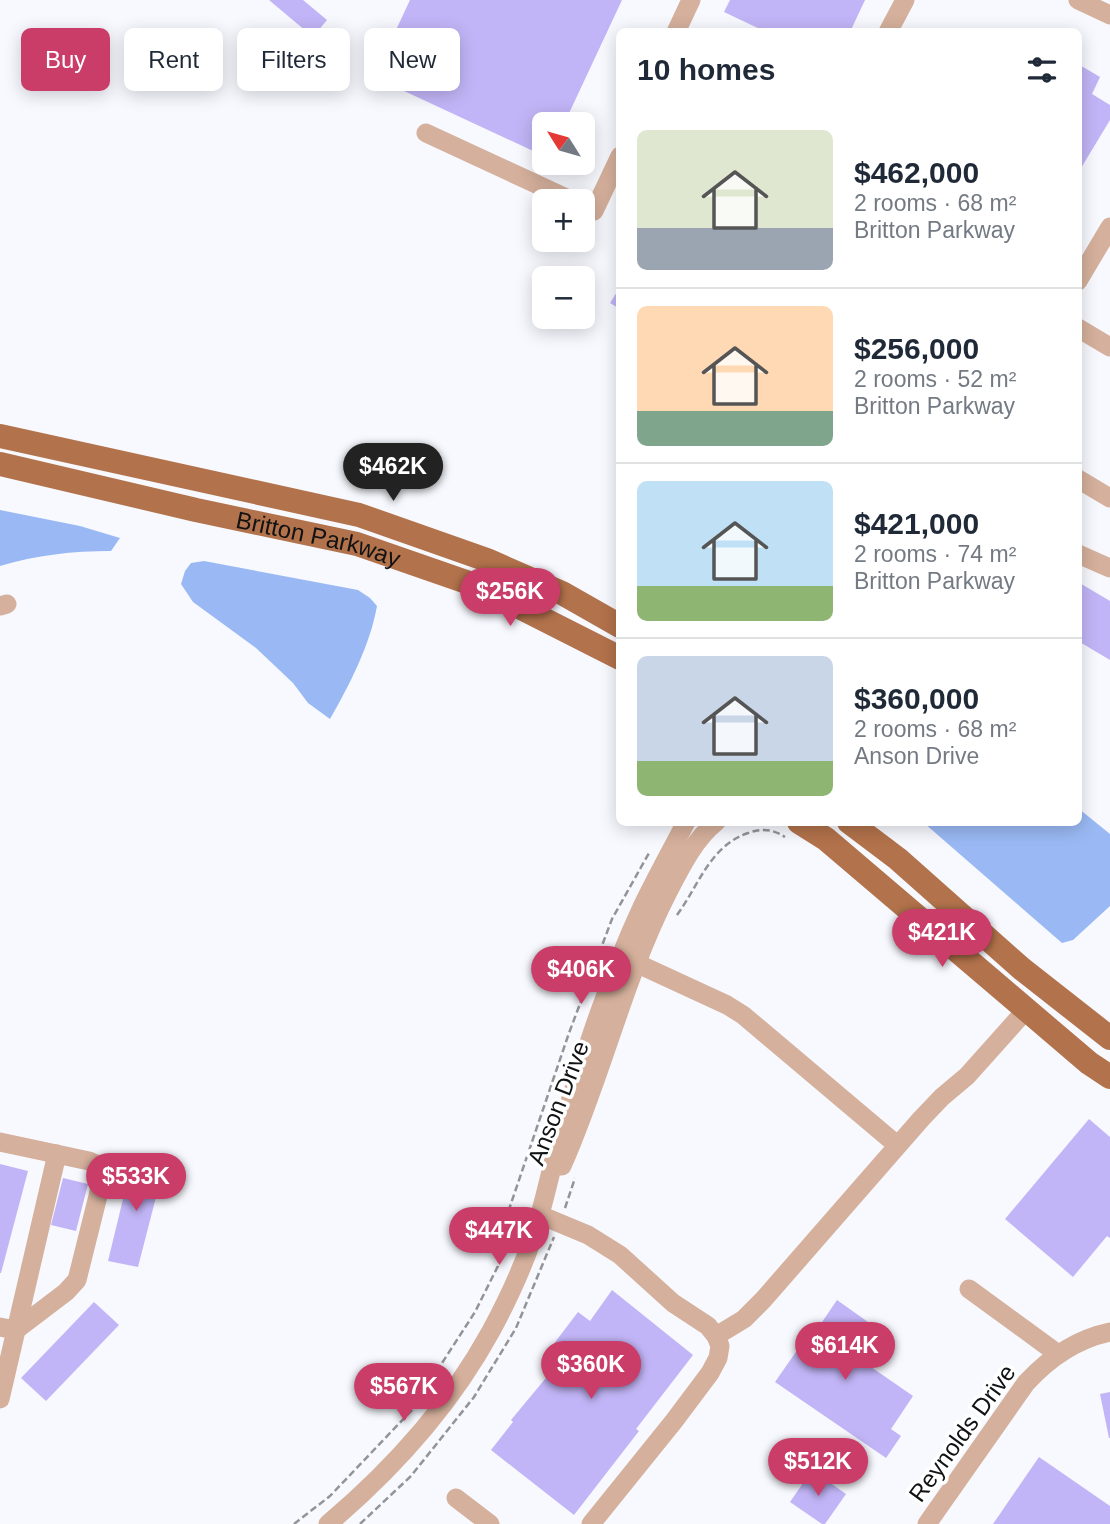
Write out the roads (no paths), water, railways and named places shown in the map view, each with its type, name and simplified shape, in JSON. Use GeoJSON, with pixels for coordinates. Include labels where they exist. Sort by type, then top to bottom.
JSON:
{"type":"FeatureCollection","features":[{"type":"Feature","properties":{"kind":"main road","name":"Britton Parkway"},"geometry":{"type":"LineString","coordinates":[[0,436],[359,514],[487,560],[562,593],[616,624]]}},
{"type":"Feature","properties":{"kind":"main road","name":"Britton Parkway"},"geometry":{"type":"LineString","coordinates":[[0,464],[357,544],[478,586],[616,656]]}},
{"type":"Feature","properties":{"kind":"main road"},"geometry":{"type":"LineString","coordinates":[[854,826],[898,859],[1022,969],[1110,1038]]}},
{"type":"Feature","properties":{"kind":"main road"},"geometry":{"type":"LineString","coordinates":[[795,832],[826,839],[1089,1063],[1110,1077]]}},
{"type":"Feature","properties":{"kind":"street"},"geometry":{"type":"LineString","coordinates":[[678,28],[691,0]]}},
{"type":"Feature","properties":{"kind":"street"},"geometry":{"type":"LineString","coordinates":[[889,28],[905,0]]}},
{"type":"Feature","properties":{"kind":"street"},"geometry":{"type":"LineString","coordinates":[[1078,0],[1110,15]]}},
{"type":"Feature","properties":{"kind":"street"},"geometry":{"type":"LineString","coordinates":[[426,133],[547,189]]}},
{"type":"Feature","properties":{"kind":"street"},"geometry":{"type":"LineString","coordinates":[[595,209],[616,164]]}},
{"type":"Feature","properties":{"kind":"street"},"geometry":{"type":"LineString","coordinates":[[1082,274],[1110,227]]}},
{"type":"Feature","properties":{"kind":"street"},"geometry":{"type":"LineString","coordinates":[[1082,330],[1110,347]]}},
{"type":"Feature","properties":{"kind":"street"},"geometry":{"type":"LineString","coordinates":[[1082,481],[1110,498]]}},
{"type":"Feature","properties":{"kind":"street"},"geometry":{"type":"LineString","coordinates":[[1082,556],[1110,568]]}},
{"type":"Feature","properties":{"kind":"street","name":"Anson Drive"},"geometry":{"type":"LineString","coordinates":[[540,1215],[563,1124],[614,975],[642,907],[684,826]]}},
{"type":"Feature","properties":{"kind":"street","name":"Anson Drive"},"geometry":{"type":"LineString","coordinates":[[328,1524],[398,1460],[447,1400],[499,1316],[578,1129],[636,963],[657,914],[685,860],[711,826]]}},
{"type":"Feature","properties":{"kind":"street"},"geometry":{"type":"LineString","coordinates":[[636,963],[743,1014],[897,1145]]}},
{"type":"Feature","properties":{"kind":"street"},"geometry":{"type":"LineString","coordinates":[[716,1336],[744,1319],[763,1300],[897,1145],[942,1097],[967,1076],[1026,1010]]}},
{"type":"Feature","properties":{"kind":"street"},"geometry":{"type":"LineString","coordinates":[[0,1142],[89,1161],[100,1166],[103,1176],[77,1280],[66,1292],[8,1328]]}},
{"type":"Feature","properties":{"kind":"street"},"geometry":{"type":"LineString","coordinates":[[0,1399],[8,1328],[57,1154]]}},
{"type":"Feature","properties":{"kind":"street"},"geometry":{"type":"LineString","coordinates":[[540,1215],[604,1243],[673,1303],[708,1325],[720,1346],[718,1358],[710,1373],[591,1524]]}},
{"type":"Feature","properties":{"kind":"street"},"geometry":{"type":"LineString","coordinates":[[969,1289],[1058,1354]]}},
{"type":"Feature","properties":{"kind":"street","name":"Reynolds Drive"},"geometry":{"type":"LineString","coordinates":[[927,1524],[1026,1382],[1058,1354],[1094,1335],[1110,1332]]}},
{"type":"Feature","properties":{"kind":"street"},"geometry":{"type":"LineString","coordinates":[[456,1498],[490,1524]]}},
{"type":"Feature","properties":{"kind":"water"},"geometry":{"type":"Polygon","coordinates":[[[0,510],[80,526],[120,538],[111,551],[55,554],[0,566],[0,510]]]}},
{"type":"Feature","properties":{"kind":"water"},"geometry":{"type":"Polygon","coordinates":[[[204,561],[358,590],[377,606],[370,635],[358,664],[330,719],[308,703],[293,683],[256,648],[193,602],[181,584],[191,563],[204,561]]]}},
{"type":"Feature","properties":{"kind":"water"},"geometry":{"type":"Polygon","coordinates":[[[1082,811],[1110,834],[1110,906],[1073,940],[1062,943],[927,826],[1082,826],[1082,811]]]}}]}
